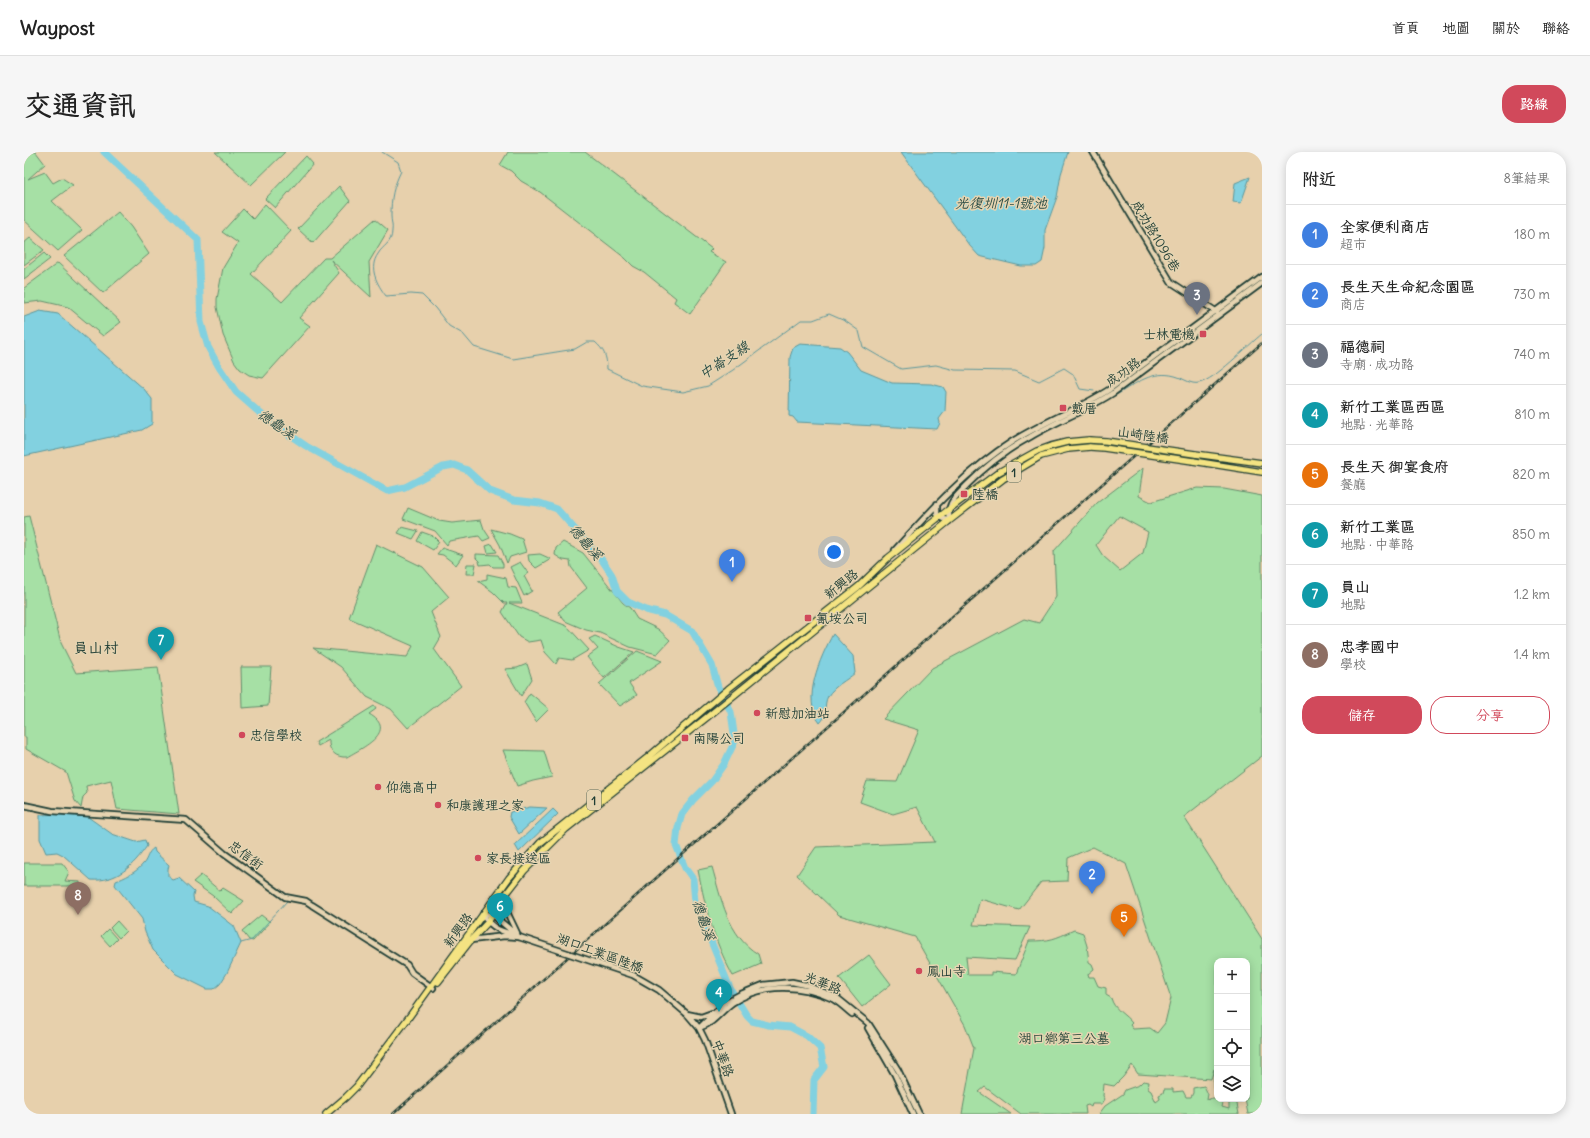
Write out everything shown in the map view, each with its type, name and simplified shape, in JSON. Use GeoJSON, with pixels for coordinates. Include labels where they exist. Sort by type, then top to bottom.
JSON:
{"type":"FeatureCollection","features":[{"type":"Feature","properties":{"kind":"main road","name":"山崎陸橋"},"geometry":{"type":"LineString","coordinates":[[948,510],[999,472],[1037,451],[1067,442],[1089,440],[1106,441],[1262,463]]}},
{"type":"Feature","properties":{"kind":"main road","name":"山崎陸橋"},"geometry":{"type":"LineString","coordinates":[[949,521],[1003,479],[1041,456],[1068,449],[1090,447],[1104,448],[1262,472]]}},
{"type":"Feature","properties":{"kind":"main road","name":"新興路"},"geometry":{"type":"LineString","coordinates":[[332,1114],[360,1086],[514,872],[540,843],[647,758],[718,698],[858,587],[888,558],[948,510]]}},
{"type":"Feature","properties":{"kind":"main road","name":"新興路"},"geometry":{"type":"LineString","coordinates":[[326,1114],[346,1098],[357,1086],[432,987],[488,922],[503,898],[524,871],[566,829],[734,696],[949,521]]}},
{"type":"Feature","properties":{"kind":"street","name":"成功路1096巷"},"geometry":{"type":"LineString","coordinates":[[1093,152],[1171,282],[1217,312]]}},
{"type":"Feature","properties":{"kind":"street","name":"成功路"},"geometry":{"type":"LineString","coordinates":[[948,510],[952,501],[983,469],[1030,436],[1092,407],[1114,393],[1262,277]]}},
{"type":"Feature","properties":{"kind":"street","name":"成功路"},"geometry":{"type":"LineString","coordinates":[[888,558],[937,504],[978,466],[1004,446],[1048,421],[1094,399],[1217,312],[1262,283]]}},
{"type":"Feature","properties":{"kind":"street"},"geometry":{"type":"LineString","coordinates":[[937,504],[937,514],[949,521],[948,510]]}},
{"type":"Feature","properties":{"kind":"street","name":"忠信街"},"geometry":{"type":"LineString","coordinates":[[24,805],[52,811],[186,820],[224,853],[286,897],[306,901],[407,965],[412,973],[432,987]]}},
{"type":"Feature","properties":{"kind":"street"},"geometry":{"type":"LineString","coordinates":[[503,898],[505,908],[519,936]]}},
{"type":"Feature","properties":{"kind":"street"},"geometry":{"type":"LineString","coordinates":[[483,914],[492,915],[519,936]]}},
{"type":"Feature","properties":{"kind":"street"},"geometry":{"type":"LineString","coordinates":[[483,914],[488,922],[500,931],[519,936]]}},
{"type":"Feature","properties":{"kind":"street"},"geometry":{"type":"LineString","coordinates":[[471,940],[519,936]]}},
{"type":"Feature","properties":{"kind":"street","name":"湖口工業區陸橋"},"geometry":{"type":"LineString","coordinates":[[519,936],[632,975],[659,990],[687,1014]]}},
{"type":"Feature","properties":{"kind":"street","name":"光華路"},"geometry":{"type":"LineString","coordinates":[[699,1028],[716,1011],[740,996],[763,985],[792,982],[806,985],[836,997],[868,1024],[898,1070],[919,1114]]}},
{"type":"Feature","properties":{"kind":"street","name":"光華路"},"geometry":{"type":"LineString","coordinates":[[740,996],[762,990],[783,987],[805,990],[834,1000],[866,1025],[895,1075],[914,1114]]}},
{"type":"Feature","properties":{"kind":"street","name":"光華路"},"geometry":{"type":"LineString","coordinates":[[699,1028],[709,1025],[734,1000]]}},
{"type":"Feature","properties":{"kind":"street"},"geometry":{"type":"LineString","coordinates":[[687,1014],[704,1016],[716,1011]]}},
{"type":"Feature","properties":{"kind":"street","name":"中華路"},"geometry":{"type":"LineString","coordinates":[[687,1014],[699,1028],[705,1040],[731,1114]]}},
{"type":"Feature","properties":{"kind":"green space"},"geometry":{"type":"Polygon","coordinates":[[[24,152],[36,152],[45,164],[28,179],[45,172],[53,183],[62,178],[73,185],[52,201],[82,230],[58,251],[24,220],[24,152]]]}},
{"type":"Feature","properties":{"kind":"green space"},"geometry":{"type":"Polygon","coordinates":[[[215,152],[285,152],[251,185],[215,152]]]}},
{"type":"Feature","properties":{"kind":"green space"},"geometry":{"type":"Polygon","coordinates":[[[508,152],[585,152],[712,249],[709,252],[726,262],[690,314],[674,302],[676,298],[644,272],[633,266],[625,258],[540,192],[521,181],[511,171],[500,165],[508,152]]]}},
{"type":"Feature","properties":{"kind":"green space"},"geometry":{"type":"Polygon","coordinates":[[[306,156],[313,164],[275,208],[265,199],[306,156]]]}},
{"type":"Feature","properties":{"kind":"green space"},"geometry":{"type":"Polygon","coordinates":[[[339,186],[350,201],[313,243],[298,229],[339,186]]]}},
{"type":"Feature","properties":{"kind":"green space"},"geometry":{"type":"Polygon","coordinates":[[[265,204],[291,231],[251,274],[282,302],[324,258],[330,258],[375,219],[388,230],[369,262],[371,297],[331,260],[339,273],[299,318],[310,326],[263,378],[249,375],[240,369],[234,361],[223,335],[217,307],[217,299],[223,268],[238,243],[222,232],[243,209],[253,219],[265,204]]]}},
{"type":"Feature","properties":{"kind":"green space"},"geometry":{"type":"Polygon","coordinates":[[[118,212],[131,227],[149,254],[103,293],[64,256],[118,212]]]}},
{"type":"Feature","properties":{"kind":"green space"},"geometry":{"type":"Polygon","coordinates":[[[30,238],[44,250],[24,265],[24,243],[30,238]]]}},
{"type":"Feature","properties":{"kind":"green space"},"geometry":{"type":"Polygon","coordinates":[[[44,253],[50,259],[24,279],[24,269],[44,253]]]}},
{"type":"Feature","properties":{"kind":"green space"},"geometry":{"type":"Polygon","coordinates":[[[58,263],[121,322],[103,336],[68,307],[42,301],[24,303],[24,288],[58,263]]]}},
{"type":"Feature","properties":{"kind":"green space","name":"湖口鄉第三公墓"},"geometry":{"type":"Polygon","coordinates":[[[1143,468],[1139,496],[1151,502],[1197,488],[1224,489],[1262,496],[1262,756],[1184,817],[1262,939],[1262,1114],[1248,1114],[1246,1102],[1250,1102],[1250,958],[1214,958],[1214,1069],[1211,1079],[1138,1074],[1132,1065],[1114,1086],[1104,1084],[1103,1096],[1105,1099],[1102,1104],[1092,1104],[1091,1107],[1088,1105],[1085,1106],[1086,1114],[1021,1114],[985,1087],[979,1092],[1011,1114],[962,1114],[974,1048],[965,1025],[915,937],[839,915],[797,875],[816,847],[935,842],[917,807],[893,814],[860,802],[867,781],[897,782],[919,730],[883,719],[932,668],[1024,619],[1039,623],[1056,597],[1054,551],[1097,503],[1143,468]],[[1119,516],[1096,545],[1103,556],[1120,571],[1143,553],[1148,532],[1119,516]],[[1093,847],[1068,858],[1067,881],[1041,882],[1019,910],[980,899],[973,925],[1030,927],[1015,960],[966,957],[968,975],[991,975],[991,972],[1016,974],[1029,941],[1052,939],[1074,930],[1083,933],[1087,946],[1089,962],[1092,964],[1094,969],[1088,974],[1089,977],[1094,977],[1098,986],[1106,988],[1106,995],[1111,998],[1117,1009],[1132,1023],[1130,1025],[1133,1029],[1150,1028],[1157,1033],[1165,1023],[1171,998],[1126,864],[1093,847]]]}},
{"type":"Feature","properties":{"kind":"green space"},"geometry":{"type":"Polygon","coordinates":[[[408,508],[439,521],[452,523],[481,520],[484,529],[490,538],[483,541],[479,536],[449,541],[447,545],[435,531],[403,519],[408,508]]]}},
{"type":"Feature","properties":{"kind":"green space"},"geometry":{"type":"Polygon","coordinates":[[[29,516],[61,643],[76,673],[158,667],[179,814],[117,809],[111,780],[86,786],[87,793],[83,797],[81,808],[75,801],[66,772],[26,749],[26,737],[24,737],[24,517],[29,516]]]}},
{"type":"Feature","properties":{"kind":"green space"},"geometry":{"type":"Polygon","coordinates":[[[402,527],[418,531],[413,539],[398,533],[402,527]]]}},
{"type":"Feature","properties":{"kind":"green space"},"geometry":{"type":"Polygon","coordinates":[[[491,529],[522,539],[526,552],[510,557],[507,563],[500,545],[491,529]]]}},
{"type":"Feature","properties":{"kind":"green space"},"geometry":{"type":"Polygon","coordinates":[[[422,532],[433,536],[439,542],[433,550],[417,541],[422,532]]]}},
{"type":"Feature","properties":{"kind":"green space"},"geometry":{"type":"Polygon","coordinates":[[[563,542],[583,553],[623,603],[630,608],[637,619],[658,629],[670,640],[657,654],[630,647],[600,633],[586,630],[565,621],[558,612],[587,588],[571,567],[570,561],[563,560],[555,555],[556,548],[563,542]]]}},
{"type":"Feature","properties":{"kind":"green space"},"geometry":{"type":"Polygon","coordinates":[[[376,544],[423,567],[449,597],[431,612],[441,637],[434,649],[461,686],[408,728],[391,709],[367,697],[341,667],[313,648],[407,657],[413,646],[349,618],[376,544]]]}},
{"type":"Feature","properties":{"kind":"green space"},"geometry":{"type":"Polygon","coordinates":[[[492,544],[497,552],[488,553],[486,546],[492,544]]]}},
{"type":"Feature","properties":{"kind":"green space"},"geometry":{"type":"Polygon","coordinates":[[[442,548],[463,555],[456,565],[443,555],[437,554],[442,548]]]}},
{"type":"Feature","properties":{"kind":"green space"},"geometry":{"type":"Polygon","coordinates":[[[476,554],[498,555],[503,567],[493,567],[490,564],[480,565],[476,558],[476,554]]]}},
{"type":"Feature","properties":{"kind":"green space"},"geometry":{"type":"Polygon","coordinates":[[[540,554],[551,559],[536,568],[529,561],[528,555],[540,554]]]}},
{"type":"Feature","properties":{"kind":"green space"},"geometry":{"type":"Polygon","coordinates":[[[520,562],[528,573],[524,576],[532,591],[524,596],[510,567],[520,562]]]}},
{"type":"Feature","properties":{"kind":"green space"},"geometry":{"type":"Polygon","coordinates":[[[467,564],[476,564],[474,574],[466,574],[467,564]]]}},
{"type":"Feature","properties":{"kind":"green space"},"geometry":{"type":"Polygon","coordinates":[[[487,574],[506,578],[508,587],[516,588],[522,603],[509,603],[567,626],[589,650],[572,660],[559,658],[556,664],[545,652],[541,640],[528,642],[519,637],[502,612],[507,603],[504,603],[493,592],[478,581],[487,579],[487,574]]]}},
{"type":"Feature","properties":{"kind":"green space"},"geometry":{"type":"Polygon","coordinates":[[[595,636],[634,652],[604,678],[587,657],[598,649],[589,639],[595,636]]]}},
{"type":"Feature","properties":{"kind":"green space"},"geometry":{"type":"Polygon","coordinates":[[[637,651],[662,661],[629,683],[637,695],[620,706],[599,684],[637,651]]]}},
{"type":"Feature","properties":{"kind":"green space"},"geometry":{"type":"Polygon","coordinates":[[[527,664],[532,679],[521,696],[505,669],[517,668],[527,664]]]}},
{"type":"Feature","properties":{"kind":"green space"},"geometry":{"type":"Polygon","coordinates":[[[241,667],[271,667],[268,706],[242,708],[241,667]]]}},
{"type":"Feature","properties":{"kind":"green space"},"geometry":{"type":"Polygon","coordinates":[[[530,693],[549,709],[536,722],[524,702],[530,693]]]}},
{"type":"Feature","properties":{"kind":"green space"},"geometry":{"type":"Polygon","coordinates":[[[374,706],[376,709],[369,714],[377,720],[380,727],[379,733],[361,749],[347,757],[343,757],[336,755],[331,750],[329,740],[318,746],[316,742],[374,706]]]}},
{"type":"Feature","properties":{"kind":"green space"},"geometry":{"type":"Polygon","coordinates":[[[503,750],[544,751],[552,777],[517,786],[503,750]]]}},
{"type":"Feature","properties":{"kind":"green space"},"geometry":{"type":"Polygon","coordinates":[[[24,863],[62,863],[69,872],[65,881],[80,882],[80,886],[24,886],[24,863]]]}},
{"type":"Feature","properties":{"kind":"green space"},"geometry":{"type":"Polygon","coordinates":[[[712,867],[727,915],[733,927],[739,937],[758,954],[761,964],[733,976],[715,937],[698,870],[712,867]]]}},
{"type":"Feature","properties":{"kind":"green space"},"geometry":{"type":"Polygon","coordinates":[[[201,875],[220,891],[223,888],[244,901],[232,914],[213,896],[193,882],[201,875]]]}},
{"type":"Feature","properties":{"kind":"green space"},"geometry":{"type":"Polygon","coordinates":[[[261,915],[270,922],[253,941],[249,940],[242,931],[261,915]]]}},
{"type":"Feature","properties":{"kind":"green space"},"geometry":{"type":"Polygon","coordinates":[[[117,921],[126,931],[119,938],[110,928],[117,921]]]}},
{"type":"Feature","properties":{"kind":"green space"},"geometry":{"type":"Polygon","coordinates":[[[108,929],[117,939],[110,946],[101,936],[108,929]]]}},
{"type":"Feature","properties":{"kind":"green space"},"geometry":{"type":"Polygon","coordinates":[[[869,955],[891,984],[862,1007],[839,978],[869,955]]]}},
{"type":"Feature","properties":{"kind":"green space"},"geometry":{"type":"Polygon","coordinates":[[[1143,1081],[1149,1082],[1148,1089],[1151,1091],[1156,1102],[1160,1099],[1159,1095],[1163,1093],[1164,1089],[1173,1089],[1173,1092],[1183,1091],[1186,1097],[1191,1097],[1193,1088],[1204,1086],[1208,1094],[1207,1100],[1214,1098],[1214,1102],[1223,1102],[1222,1107],[1229,1109],[1229,1102],[1237,1102],[1239,1114],[1099,1114],[1105,1106],[1123,1094],[1125,1090],[1139,1085],[1143,1081]]]}},
{"type":"Feature","properties":{"kind":"water","name":"光復圳11-1號池"},"geometry":{"type":"Polygon","coordinates":[[[901,152],[1068,152],[1061,174],[1057,197],[1045,230],[1045,248],[1042,262],[1036,266],[1021,266],[979,256],[969,245],[901,152]]]}},
{"type":"Feature","properties":{"kind":"water"},"geometry":{"type":"Polygon","coordinates":[[[1250,177],[1241,203],[1233,202],[1235,183],[1250,177]]]}},
{"type":"Feature","properties":{"kind":"water"},"geometry":{"type":"Polygon","coordinates":[[[40,311],[58,314],[144,389],[152,399],[152,424],[142,430],[24,456],[24,317],[40,311]]]}},
{"type":"Feature","properties":{"kind":"water"},"geometry":{"type":"Polygon","coordinates":[[[800,344],[840,347],[847,352],[861,370],[892,383],[931,384],[943,387],[946,392],[945,411],[939,419],[940,423],[937,429],[797,422],[793,417],[789,416],[790,357],[793,348],[800,344]]]}},
{"type":"Feature","properties":{"kind":"water"},"geometry":{"type":"Polygon","coordinates":[[[833,634],[853,656],[855,673],[837,686],[828,696],[825,714],[820,723],[815,714],[812,703],[812,691],[818,667],[833,634]]]}},
{"type":"Feature","properties":{"kind":"water"},"geometry":{"type":"Polygon","coordinates":[[[530,807],[547,808],[519,834],[509,817],[510,812],[530,807]]]}},
{"type":"Feature","properties":{"kind":"water"},"geometry":{"type":"Polygon","coordinates":[[[553,809],[558,814],[519,852],[515,845],[553,809]]]}},
{"type":"Feature","properties":{"kind":"water"},"geometry":{"type":"Polygon","coordinates":[[[60,814],[88,817],[112,834],[136,842],[145,840],[147,846],[136,860],[124,871],[109,878],[91,880],[63,855],[57,852],[46,853],[40,839],[40,815],[60,814]]]}},
{"type":"Feature","properties":{"kind":"water"},"geometry":{"type":"Polygon","coordinates":[[[154,848],[155,852],[169,865],[168,876],[173,880],[179,878],[194,892],[194,902],[208,906],[234,926],[241,943],[227,973],[220,984],[214,989],[207,989],[177,974],[153,950],[145,932],[142,919],[115,885],[116,881],[137,870],[145,862],[150,851],[154,848]]]}},
{"type":"Feature","properties":{"kind":"waterway","name":"德龜溪"},"geometry":{"type":"LineString","coordinates":[[104,152],[198,240],[201,322],[208,347],[219,367],[236,392],[269,421],[306,446],[387,491],[405,487],[443,467],[454,465],[467,470],[490,491],[514,500],[540,503],[557,509],[602,560],[612,575],[617,591],[628,602],[646,610],[665,615],[692,631],[712,665],[718,687],[731,712],[735,741],[724,764],[712,781],[693,800],[682,814],[678,828],[676,845],[685,868],[693,879],[695,902],[730,988],[747,1016],[752,1021],[768,1025],[790,1027],[807,1036],[820,1048],[824,1067],[814,1080],[813,1114]]}},
{"type":"Feature","properties":{"kind":"waterway","name":"中崙支線"},"geometry":{"type":"LineString","coordinates":[[382,152],[398,162],[401,171],[394,188],[392,198],[391,239],[375,259],[374,270],[377,281],[386,296],[411,294],[422,295],[435,308],[449,326],[463,334],[474,347],[513,359],[575,349],[587,342],[595,342],[604,354],[607,369],[642,386],[683,392],[708,386],[733,370],[801,320],[813,320],[829,314],[845,321],[859,331],[863,347],[901,369],[936,365],[955,370],[1015,371],[1039,381],[1064,368],[1073,374],[1080,389],[1094,391]]}},
{"type":"Feature","properties":{"kind":"waterway"},"geometry":{"type":"LineString","coordinates":[[1118,394],[1145,379],[1159,375],[1175,376],[1193,383],[1199,383],[1214,376],[1262,334]]}},
{"type":"Feature","properties":{"kind":"waterway"},"geometry":{"type":"LineString","coordinates":[[241,943],[252,940],[287,901]]}},
{"type":"Feature","properties":{"kind":"railway"},"geometry":{"type":"LineString","coordinates":[[393,1114],[673,863],[1262,343]]}},
{"type":"Feature","properties":{"kind":"place","name":"福德祠"},"geometry":{"type":"Point","coordinates":[1197,315]}},
{"type":"Feature","properties":{"kind":"place","name":"士林電機"},"geometry":{"type":"Point","coordinates":[1203,334]}},
{"type":"Feature","properties":{"kind":"place","name":"戴厝"},"geometry":{"type":"Point","coordinates":[1063,408]}},
{"type":"Feature","properties":{"kind":"place","name":"陸橋"},"geometry":{"type":"Point","coordinates":[964,494]}},
{"type":"Feature","properties":{"kind":"place","name":"全家便利商店"},"geometry":{"type":"Point","coordinates":[732,582]}},
{"type":"Feature","properties":{"kind":"place","name":"氰垵公司"},"geometry":{"type":"Point","coordinates":[808,618]}},
{"type":"Feature","properties":{"kind":"place","name":"員山"},"geometry":{"type":"Point","coordinates":[161,660]}},
{"type":"Feature","properties":{"kind":"place","name":"新慰加油站"},"geometry":{"type":"Point","coordinates":[757,713]}},
{"type":"Feature","properties":{"kind":"place","name":"忠信學校"},"geometry":{"type":"Point","coordinates":[242,735]}},
{"type":"Feature","properties":{"kind":"place","name":"南陽公司"},"geometry":{"type":"Point","coordinates":[685,738]}},
{"type":"Feature","properties":{"kind":"place","name":"仰德高中"},"geometry":{"type":"Point","coordinates":[378,787]}},
{"type":"Feature","properties":{"kind":"place","name":"和康護理之家"},"geometry":{"type":"Point","coordinates":[438,805]}},
{"type":"Feature","properties":{"kind":"place","name":"家長接送區"},"geometry":{"type":"Point","coordinates":[478,858]}},
{"type":"Feature","properties":{"kind":"place","name":"長生天生命紀念園區"},"geometry":{"type":"Point","coordinates":[1092,894]}},
{"type":"Feature","properties":{"kind":"place","name":"忠孝國中"},"geometry":{"type":"Point","coordinates":[78,915]}},
{"type":"Feature","properties":{"kind":"place","name":"新竹工業區"},"geometry":{"type":"Point","coordinates":[500,926]}},
{"type":"Feature","properties":{"kind":"place","name":"長生天 御宴食府"},"geometry":{"type":"Point","coordinates":[1124,937]}},
{"type":"Feature","properties":{"kind":"place","name":"鳳山寺"},"geometry":{"type":"Point","coordinates":[919,971]}},
{"type":"Feature","properties":{"kind":"place","name":"新竹工業區西區"},"geometry":{"type":"Point","coordinates":[719,1012]}},
{"type":"Feature","properties":{"kind":"district","name":"員山村"},"geometry":{"type":"Point","coordinates":[96,647]}}]}
